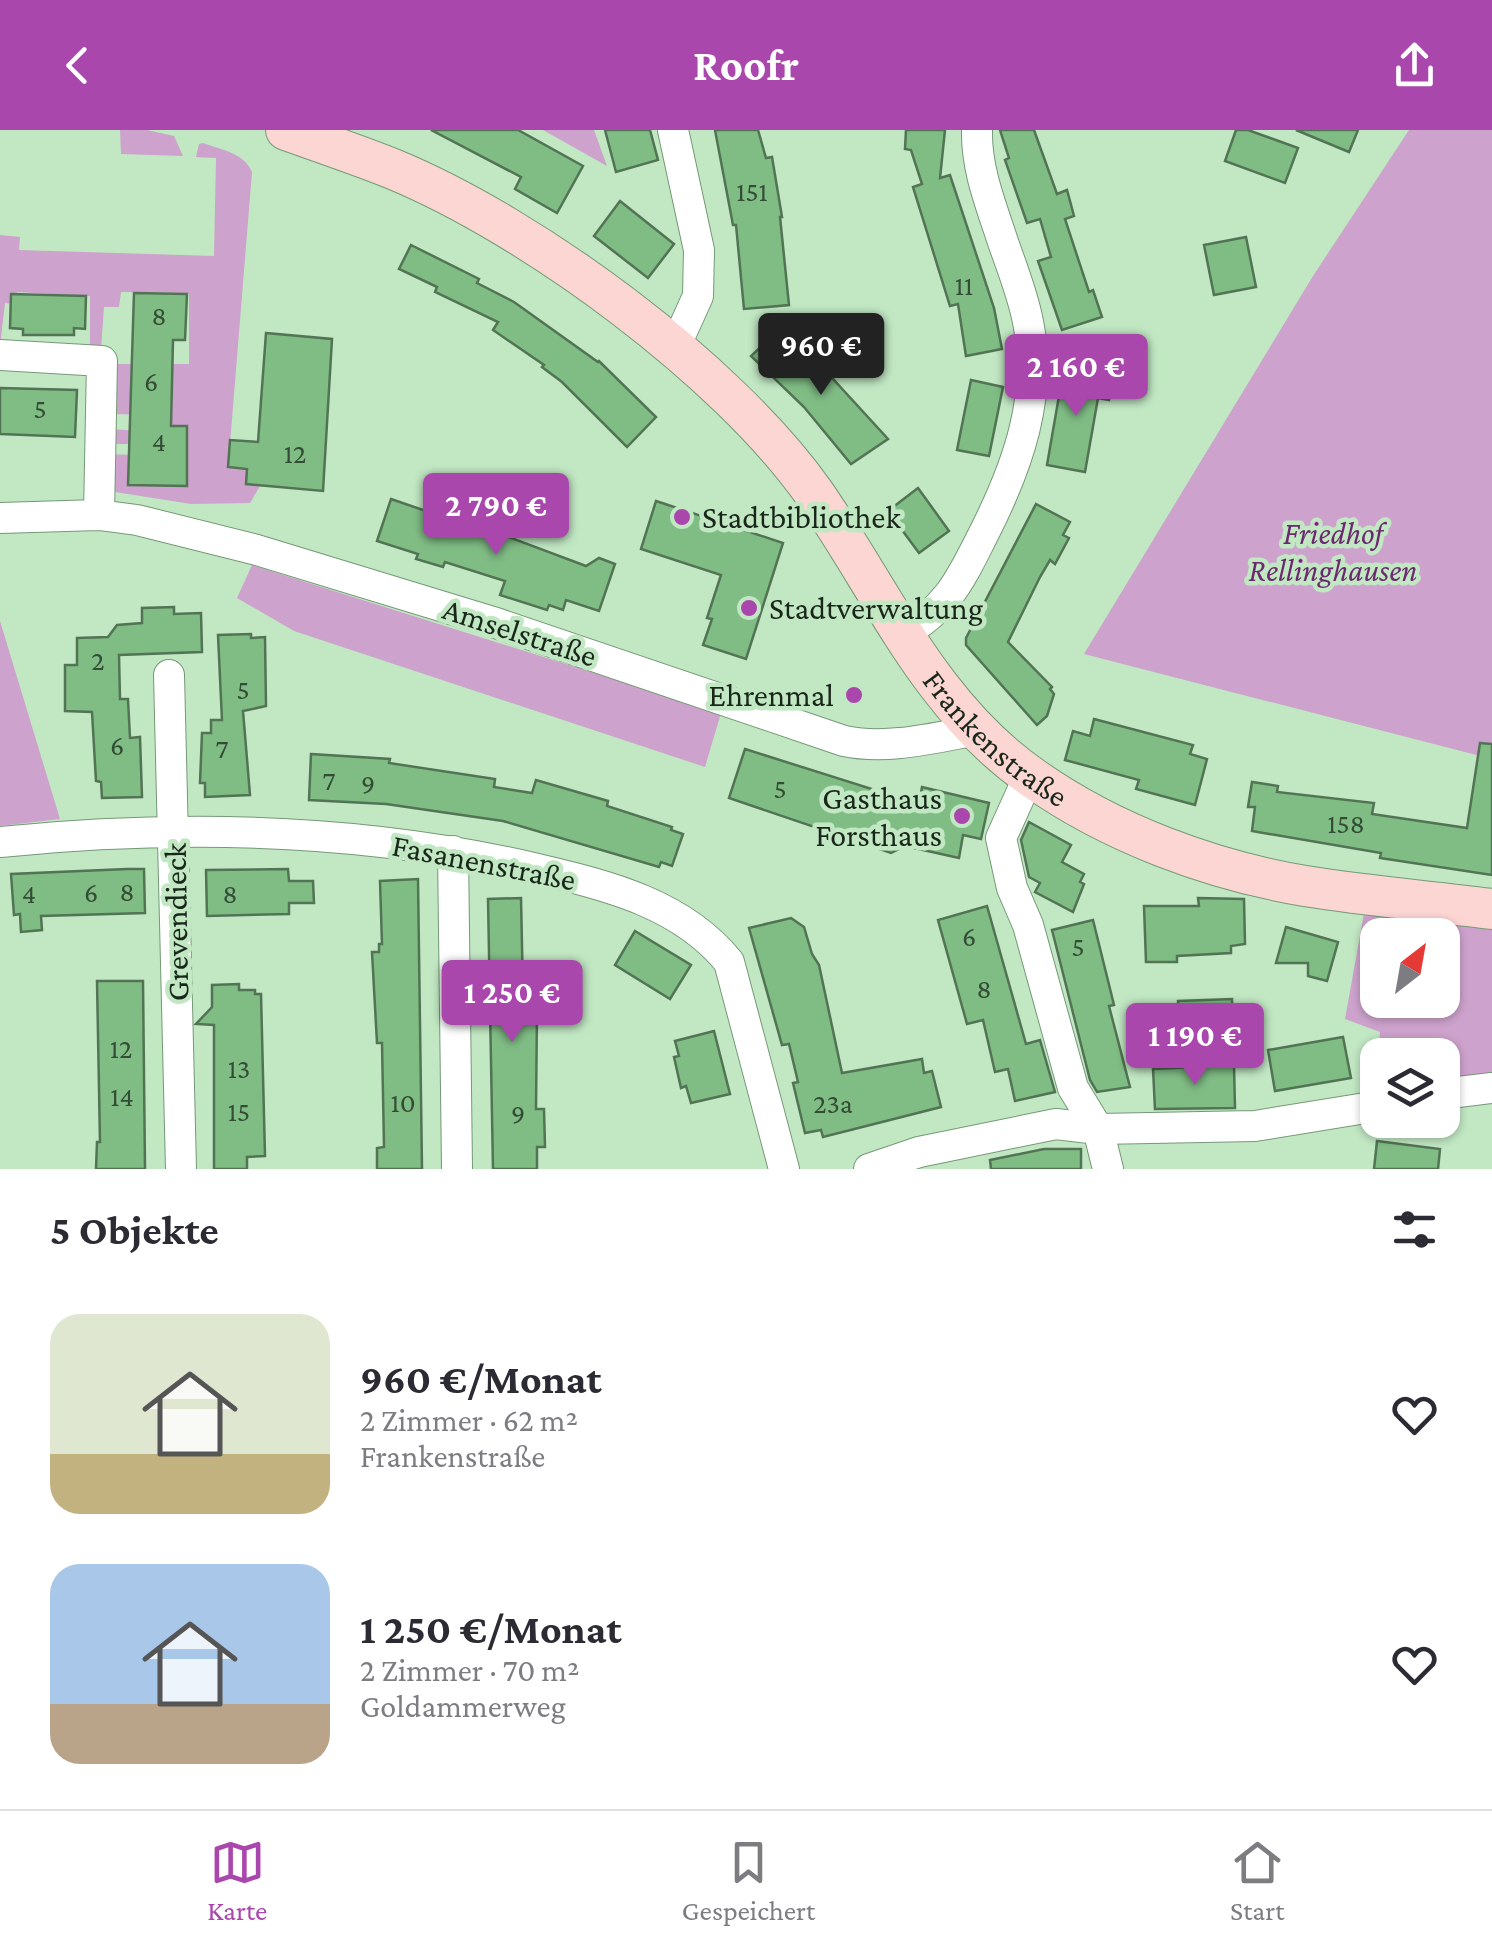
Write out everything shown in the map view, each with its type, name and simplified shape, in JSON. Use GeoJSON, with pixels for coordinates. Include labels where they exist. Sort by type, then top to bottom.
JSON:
{"type":"FeatureCollection","features":[{"type":"Feature","properties":{"kind":"main road","name":"Frankenstraße"},"geometry":{"type":"LineString","coordinates":[[286,130],[395,170],[486,216],[568,267],[674,349],[780,450],[814,494],[928,673],[977,730],[1029,776],[1072,804],[1189,856],[1302,886],[1492,909]]}},
{"type":"Feature","properties":{"kind":"street"},"geometry":{"type":"LineString","coordinates":[[673,130],[699,250],[698,296],[674,349]]}},
{"type":"Feature","properties":{"kind":"street"},"geometry":{"type":"LineString","coordinates":[[901,634],[930,618],[942,606],[972,556],[1014,470],[1030,404],[1029,325],[979,170],[977,130]]}},
{"type":"Feature","properties":{"kind":"street"},"geometry":{"type":"LineString","coordinates":[[0,356],[102,361],[99,516]]}},
{"type":"Feature","properties":{"kind":"street","name":"Amselstraße"},"geometry":{"type":"LineString","coordinates":[[0,518],[99,516],[137,520],[257,550],[493,622],[844,741],[864,745],[910,743],[977,730]]}},
{"type":"Feature","properties":{"kind":"street","name":"Grevendieck"},"geometry":{"type":"LineString","coordinates":[[170,674],[181,1169]]}},
{"type":"Feature","properties":{"kind":"street"},"geometry":{"type":"LineString","coordinates":[[1029,776],[1002,838],[1012,888],[1028,925],[1073,1088],[1098,1128],[1108,1169]]}},
{"type":"Feature","properties":{"kind":"street","name":"Fasanenstraße"},"geometry":{"type":"LineString","coordinates":[[0,842],[174,832],[320,835],[453,851],[575,878],[632,896],[670,912],[710,938],[728,962],[784,1169]]}},
{"type":"Feature","properties":{"kind":"street"},"geometry":{"type":"LineString","coordinates":[[453,851],[457,1169]]}},
{"type":"Feature","properties":{"kind":"street"},"geometry":{"type":"LineString","coordinates":[[1460,1092],[1492,1088]]}},
{"type":"Feature","properties":{"kind":"street"},"geometry":{"type":"LineString","coordinates":[[869,1169],[919,1152],[1056,1124],[1098,1128],[1255,1126],[1360,1109]]}},
{"type":"Feature","properties":{"kind":"green space"},"geometry":{"type":"Polygon","coordinates":[[[120,130],[174,136],[183,156],[121,154],[120,130]]]}},
{"type":"Feature","properties":{"kind":"green space"},"geometry":{"type":"Polygon","coordinates":[[[543,130],[594,130],[607,166],[543,130]]]}},
{"type":"Feature","properties":{"kind":"green space","name":"Friedhof Rellinghausen"},"geometry":{"type":"Polygon","coordinates":[[[1409,130],[1492,130],[1492,759],[1084,654],[1313,276],[1409,130]]]}},
{"type":"Feature","properties":{"kind":"green space"},"geometry":{"type":"Polygon","coordinates":[[[199,144],[238,156],[252,172],[229,456],[260,468],[260,486],[250,503],[191,504],[109,491],[108,454],[133,455],[133,444],[110,444],[110,429],[140,431],[153,415],[110,414],[111,364],[189,364],[189,293],[121,292],[119,307],[104,307],[101,349],[90,348],[90,296],[17,292],[16,304],[5,303],[0,346],[0,235],[20,237],[19,250],[214,256],[216,158],[196,157],[199,144]]]}},
{"type":"Feature","properties":{"kind":"green space"},"geometry":{"type":"Polygon","coordinates":[[[252,565],[721,713],[705,767],[294,631],[237,598],[252,565]]]}},
{"type":"Feature","properties":{"kind":"green space"},"geometry":{"type":"Polygon","coordinates":[[[0,621],[60,819],[0,826],[0,621]]]}},
{"type":"Feature","properties":{"kind":"green space"},"geometry":{"type":"Polygon","coordinates":[[[1364,913],[1402,918],[1363,918],[1364,913]]]}},
{"type":"Feature","properties":{"kind":"green space"},"geometry":{"type":"Polygon","coordinates":[[[1460,926],[1492,930],[1492,1086],[1460,1091],[1460,1038],[1379,1038],[1380,1032],[1345,1019],[1360,935],[1360,1018],[1460,1018],[1460,926]]]}},
{"type":"Feature","properties":{"kind":"building"},"geometry":{"type":"Polygon","coordinates":[[[431,130],[518,130],[583,166],[557,213],[515,189],[521,177],[431,130]]]}},
{"type":"Feature","properties":{"kind":"building"},"geometry":{"type":"Polygon","coordinates":[[[605,130],[650,130],[658,160],[616,172],[605,130]]]}},
{"type":"Feature","properties":{"kind":"building"},"geometry":{"type":"Polygon","coordinates":[[[715,130],[758,130],[766,158],[772,157],[782,217],[789,305],[744,309],[736,225],[715,130]]]}},
{"type":"Feature","properties":{"kind":"building"},"geometry":{"type":"Polygon","coordinates":[[[906,130],[945,130],[940,178],[950,175],[994,308],[1002,349],[966,356],[958,304],[950,306],[913,187],[922,184],[911,150],[905,149],[906,130]]]}},
{"type":"Feature","properties":{"kind":"building"},"geometry":{"type":"Polygon","coordinates":[[[1000,130],[1034,130],[1057,194],[1067,190],[1074,216],[1065,219],[1089,292],[1093,290],[1102,317],[1062,330],[1038,261],[1051,257],[1040,219],[1027,223],[1005,160],[1009,158],[1000,130]]]}},
{"type":"Feature","properties":{"kind":"building"},"geometry":{"type":"Polygon","coordinates":[[[1236,130],[1248,130],[1298,148],[1285,183],[1225,161],[1236,130]]]}},
{"type":"Feature","properties":{"kind":"building"},"geometry":{"type":"Polygon","coordinates":[[[1296,130],[1358,130],[1349,152],[1296,130]]]}},
{"type":"Feature","properties":{"kind":"building"},"geometry":{"type":"Polygon","coordinates":[[[620,201],[674,244],[648,278],[594,236],[620,201]]]}},
{"type":"Feature","properties":{"kind":"building"},"geometry":{"type":"Polygon","coordinates":[[[1246,237],[1256,287],[1214,295],[1204,245],[1246,237]]]}},
{"type":"Feature","properties":{"kind":"building"},"geometry":{"type":"Polygon","coordinates":[[[411,245],[479,279],[477,283],[514,302],[599,361],[656,417],[627,447],[544,365],[493,330],[498,322],[435,292],[437,287],[399,269],[411,245]]]}},
{"type":"Feature","properties":{"kind":"building"},"geometry":{"type":"Polygon","coordinates":[[[134,293],[187,294],[185,340],[173,340],[171,426],[187,426],[187,486],[128,485],[134,293]]]}},
{"type":"Feature","properties":{"kind":"building"},"geometry":{"type":"Polygon","coordinates":[[[11,294],[86,296],[85,329],[74,328],[74,335],[23,335],[23,329],[10,328],[11,294]]]}},
{"type":"Feature","properties":{"kind":"building"},"geometry":{"type":"Polygon","coordinates":[[[778,331],[817,371],[822,367],[888,439],[851,464],[804,407],[751,356],[778,331]]]}},
{"type":"Feature","properties":{"kind":"building"},"geometry":{"type":"Polygon","coordinates":[[[266,333],[332,339],[323,491],[246,484],[247,469],[228,467],[230,440],[258,442],[266,333]]]}},
{"type":"Feature","properties":{"kind":"building"},"geometry":{"type":"Polygon","coordinates":[[[1081,370],[1101,373],[1101,379],[1112,381],[1109,400],[1098,398],[1085,472],[1047,465],[1063,373],[1080,376],[1081,370]]]}},
{"type":"Feature","properties":{"kind":"building"},"geometry":{"type":"Polygon","coordinates":[[[971,380],[1003,387],[989,456],[957,450],[971,380]]]}},
{"type":"Feature","properties":{"kind":"building"},"geometry":{"type":"Polygon","coordinates":[[[0,388],[77,390],[75,437],[0,434],[0,388]]]}},
{"type":"Feature","properties":{"kind":"building"},"geometry":{"type":"Polygon","coordinates":[[[918,488],[949,531],[919,553],[888,511],[918,488]]]}},
{"type":"Feature","properties":{"kind":"building"},"geometry":{"type":"Polygon","coordinates":[[[391,499],[458,522],[462,511],[493,521],[490,530],[586,566],[599,558],[615,564],[599,611],[566,600],[563,610],[549,605],[547,610],[500,595],[505,581],[445,562],[443,567],[416,559],[418,554],[377,541],[391,499]]]}},
{"type":"Feature","properties":{"kind":"building"},"geometry":{"type":"Polygon","coordinates":[[[656,501],[783,543],[746,659],[703,645],[721,575],[641,549],[656,501]]]}},
{"type":"Feature","properties":{"kind":"building"},"geometry":{"type":"Polygon","coordinates":[[[1036,504],[1070,522],[1063,535],[1069,538],[1055,564],[1050,560],[1040,577],[1008,642],[1052,687],[1054,694],[1047,716],[1037,725],[966,645],[966,638],[1036,504]]]}},
{"type":"Feature","properties":{"kind":"building"},"geometry":{"type":"Polygon","coordinates":[[[174,607],[174,614],[201,613],[202,652],[119,655],[120,699],[128,699],[130,738],[140,737],[142,797],[102,798],[101,782],[96,781],[92,712],[65,711],[65,665],[77,665],[77,638],[108,637],[117,625],[142,623],[142,608],[174,607]]]}},
{"type":"Feature","properties":{"kind":"building"},"geometry":{"type":"Polygon","coordinates":[[[251,634],[251,638],[265,637],[266,706],[243,711],[250,795],[205,797],[205,783],[200,783],[202,733],[211,733],[211,720],[222,720],[218,635],[251,634]]]}},
{"type":"Feature","properties":{"kind":"building"},"geometry":{"type":"Polygon","coordinates":[[[1094,719],[1193,745],[1190,754],[1207,759],[1195,805],[1136,789],[1139,780],[1065,760],[1073,731],[1090,736],[1094,719]]]}},
{"type":"Feature","properties":{"kind":"building"},"geometry":{"type":"Polygon","coordinates":[[[1480,743],[1492,744],[1492,875],[1380,858],[1381,853],[1252,831],[1255,807],[1248,807],[1252,782],[1278,786],[1277,792],[1374,803],[1372,814],[1467,828],[1480,743]]]}},
{"type":"Feature","properties":{"kind":"building"},"geometry":{"type":"Polygon","coordinates":[[[745,749],[919,804],[922,787],[989,803],[981,839],[963,835],[959,858],[905,846],[891,853],[729,798],[745,749]]]}},
{"type":"Feature","properties":{"kind":"building"},"geometry":{"type":"Polygon","coordinates":[[[311,754],[390,759],[389,763],[495,779],[494,787],[532,793],[536,780],[608,801],[607,806],[683,834],[672,866],[661,862],[659,867],[503,821],[386,804],[309,800],[311,754]]]}},
{"type":"Feature","properties":{"kind":"building"},"geometry":{"type":"Polygon","coordinates":[[[1029,822],[1071,845],[1062,862],[1084,874],[1073,912],[1035,892],[1040,883],[1029,877],[1021,840],[1029,822]]]}},
{"type":"Feature","properties":{"kind":"building"},"geometry":{"type":"Polygon","coordinates":[[[144,869],[145,913],[41,916],[42,930],[21,932],[20,914],[14,915],[11,874],[144,869]]]}},
{"type":"Feature","properties":{"kind":"building"},"geometry":{"type":"Polygon","coordinates":[[[288,869],[289,881],[313,881],[314,903],[289,903],[289,914],[207,916],[206,870],[288,869]]]}},
{"type":"Feature","properties":{"kind":"building"},"geometry":{"type":"Polygon","coordinates":[[[418,879],[422,1169],[377,1169],[377,1148],[384,1147],[382,1043],[377,1043],[372,952],[379,952],[382,944],[380,881],[418,879]]]}},
{"type":"Feature","properties":{"kind":"building"},"geometry":{"type":"Polygon","coordinates":[[[521,898],[523,993],[533,993],[533,1010],[537,1010],[536,1109],[544,1109],[545,1147],[537,1147],[537,1169],[493,1169],[488,899],[521,898]]]}},
{"type":"Feature","properties":{"kind":"building"},"geometry":{"type":"Polygon","coordinates":[[[1198,898],[1244,899],[1245,944],[1231,946],[1231,953],[1177,956],[1177,962],[1146,962],[1144,906],[1199,906],[1198,898]]]}},
{"type":"Feature","properties":{"kind":"building"},"geometry":{"type":"Polygon","coordinates":[[[987,906],[1026,1044],[1040,1040],[1055,1092],[1015,1101],[1008,1069],[995,1072],[983,1020],[967,1024],[938,920],[987,906]]]}},
{"type":"Feature","properties":{"kind":"building"},"geometry":{"type":"Polygon","coordinates":[[[791,918],[804,927],[819,965],[842,1073],[922,1059],[924,1073],[932,1071],[941,1107],[823,1137],[821,1130],[805,1133],[789,1044],[782,1045],[749,928],[791,918]]]}},
{"type":"Feature","properties":{"kind":"building"},"geometry":{"type":"Polygon","coordinates":[[[1093,920],[1130,1087],[1097,1092],[1090,1080],[1052,930],[1093,920]]]}},
{"type":"Feature","properties":{"kind":"building"},"geometry":{"type":"Polygon","coordinates":[[[1286,927],[1338,942],[1327,981],[1308,976],[1308,963],[1276,963],[1286,927]]]}},
{"type":"Feature","properties":{"kind":"building"},"geometry":{"type":"Polygon","coordinates":[[[635,931],[691,965],[670,999],[615,965],[635,931]]]}},
{"type":"Feature","properties":{"kind":"building"},"geometry":{"type":"Polygon","coordinates":[[[97,981],[143,981],[145,1169],[96,1169],[100,1142],[97,981]]]}},
{"type":"Feature","properties":{"kind":"building"},"geometry":{"type":"Polygon","coordinates":[[[239,984],[239,990],[261,994],[265,1156],[247,1157],[247,1169],[214,1169],[214,1025],[196,1024],[212,1007],[212,985],[239,984]]]}},
{"type":"Feature","properties":{"kind":"building"},"geometry":{"type":"Polygon","coordinates":[[[1232,999],[1233,1026],[1178,1027],[1178,1001],[1232,999]]]}},
{"type":"Feature","properties":{"kind":"building"},"geometry":{"type":"Polygon","coordinates":[[[714,1031],[730,1094],[691,1103],[686,1086],[681,1088],[674,1057],[679,1056],[675,1041],[714,1031]]]}},
{"type":"Feature","properties":{"kind":"building"},"geometry":{"type":"Polygon","coordinates":[[[1343,1037],[1351,1078],[1275,1091],[1268,1050],[1343,1037]]]}},
{"type":"Feature","properties":{"kind":"building"},"geometry":{"type":"Polygon","coordinates":[[[1234,1065],[1235,1108],[1155,1109],[1153,1069],[1234,1065]]]}},
{"type":"Feature","properties":{"kind":"building"},"geometry":{"type":"Polygon","coordinates":[[[1377,1141],[1440,1149],[1438,1169],[1374,1169],[1377,1141]]]}},
{"type":"Feature","properties":{"kind":"building"},"geometry":{"type":"Polygon","coordinates":[[[1044,1149],[1081,1149],[1081,1169],[991,1169],[990,1160],[1044,1149]]]}},
{"type":"Feature","properties":{"kind":"place","name":"Stadtbibliothek"},"geometry":{"type":"Point","coordinates":[682,517]}},
{"type":"Feature","properties":{"kind":"place","name":"Stadtverwaltung"},"geometry":{"type":"Point","coordinates":[749,608]}},
{"type":"Feature","properties":{"kind":"place","name":"Ehrenmal"},"geometry":{"type":"Point","coordinates":[854,695]}},
{"type":"Feature","properties":{"kind":"place","name":"Gasthaus Forsthaus"},"geometry":{"type":"Point","coordinates":[962,816]}}]}
